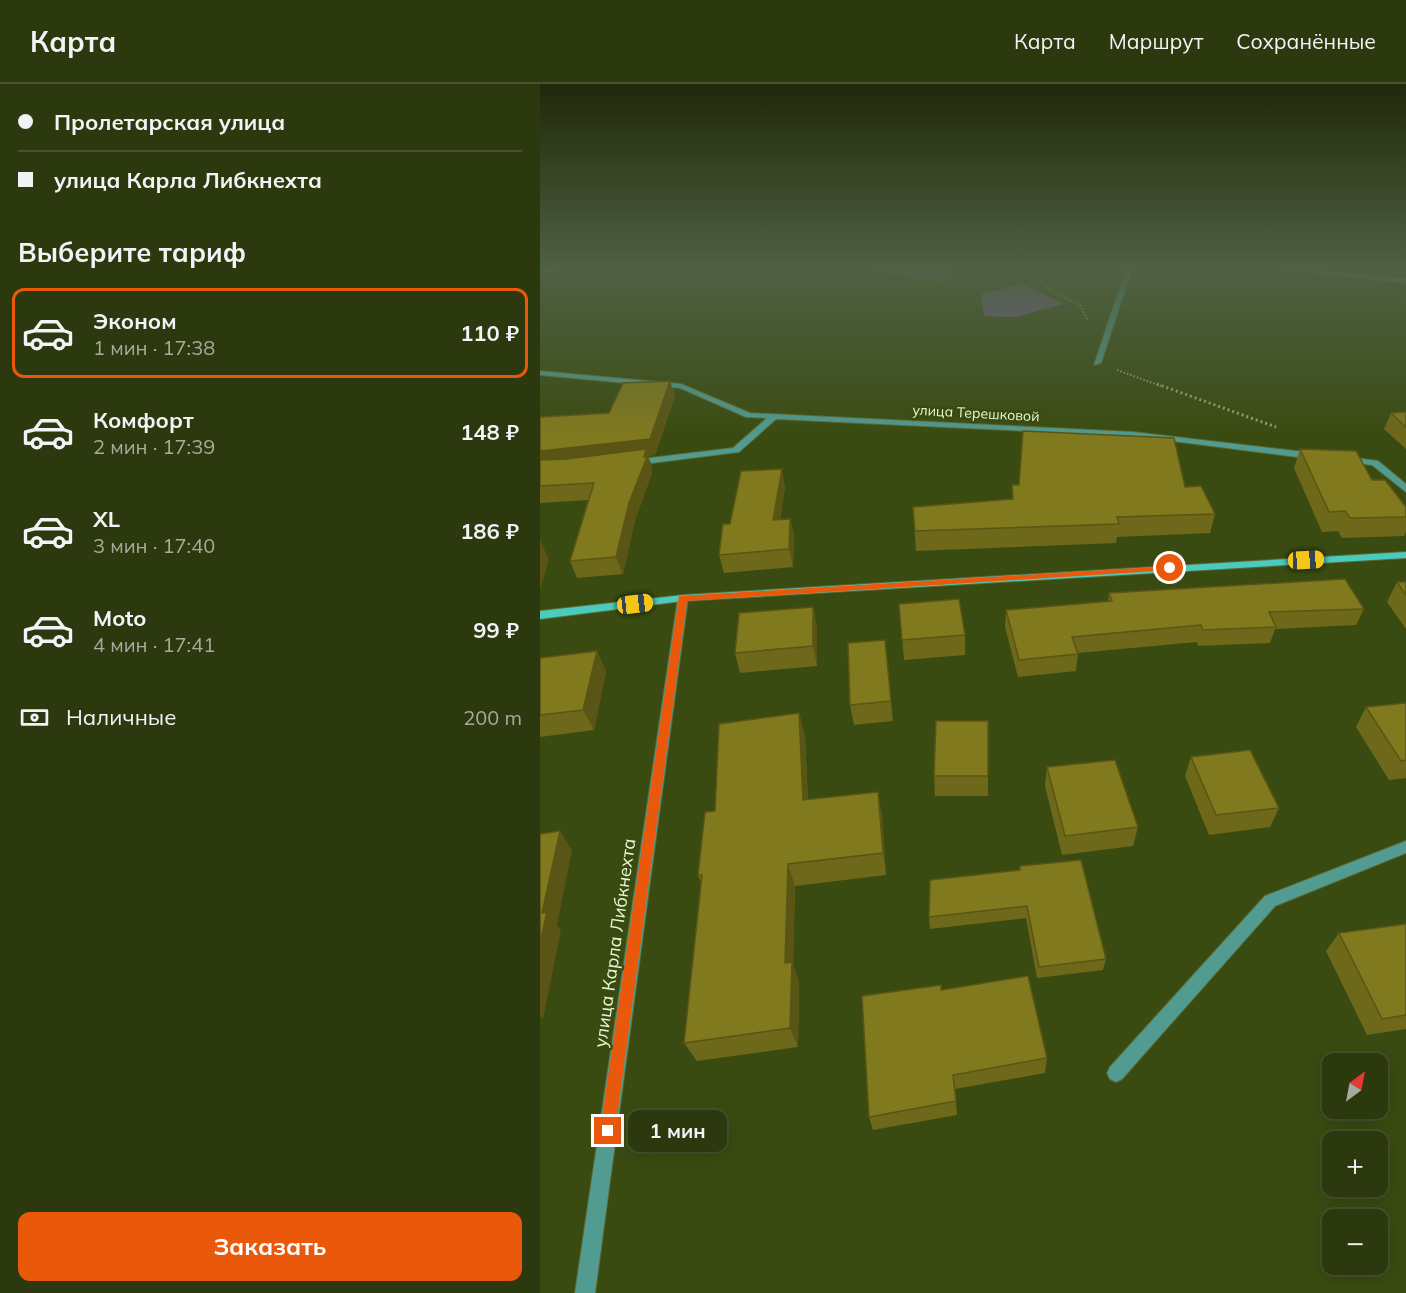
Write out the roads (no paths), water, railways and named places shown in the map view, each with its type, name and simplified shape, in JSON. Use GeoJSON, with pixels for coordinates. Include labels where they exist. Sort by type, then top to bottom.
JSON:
{"type":"FeatureCollection","features":[{"type":"Feature","properties":{"kind":"main road"},"geometry":{"type":"LineString","coordinates":[[540,615],[682,598],[1406,555]]}},
{"type":"Feature","properties":{"kind":"street"},"geometry":{"type":"LineString","coordinates":[[1097,363],[1110,325]]}},
{"type":"Feature","properties":{"kind":"street","name":"улица Терешковой"},"geometry":{"type":"LineString","coordinates":[[540,373],[681,386],[749,415],[1133,434],[1318,456]]}},
{"type":"Feature","properties":{"kind":"street"},"geometry":{"type":"LineString","coordinates":[[631,463],[736,450],[774,416]]}},
{"type":"Feature","properties":{"kind":"street"},"geometry":{"type":"LineString","coordinates":[[1341,459],[1376,463],[1406,489]]}},
{"type":"Feature","properties":{"kind":"street","name":"улица Карла Либкнехта"},"geometry":{"type":"LineString","coordinates":[[585,1293],[682,598]]}},
{"type":"Feature","properties":{"kind":"street"},"geometry":{"type":"LineString","coordinates":[[1116,1073],[1270,901],[1406,847]]}}]}
